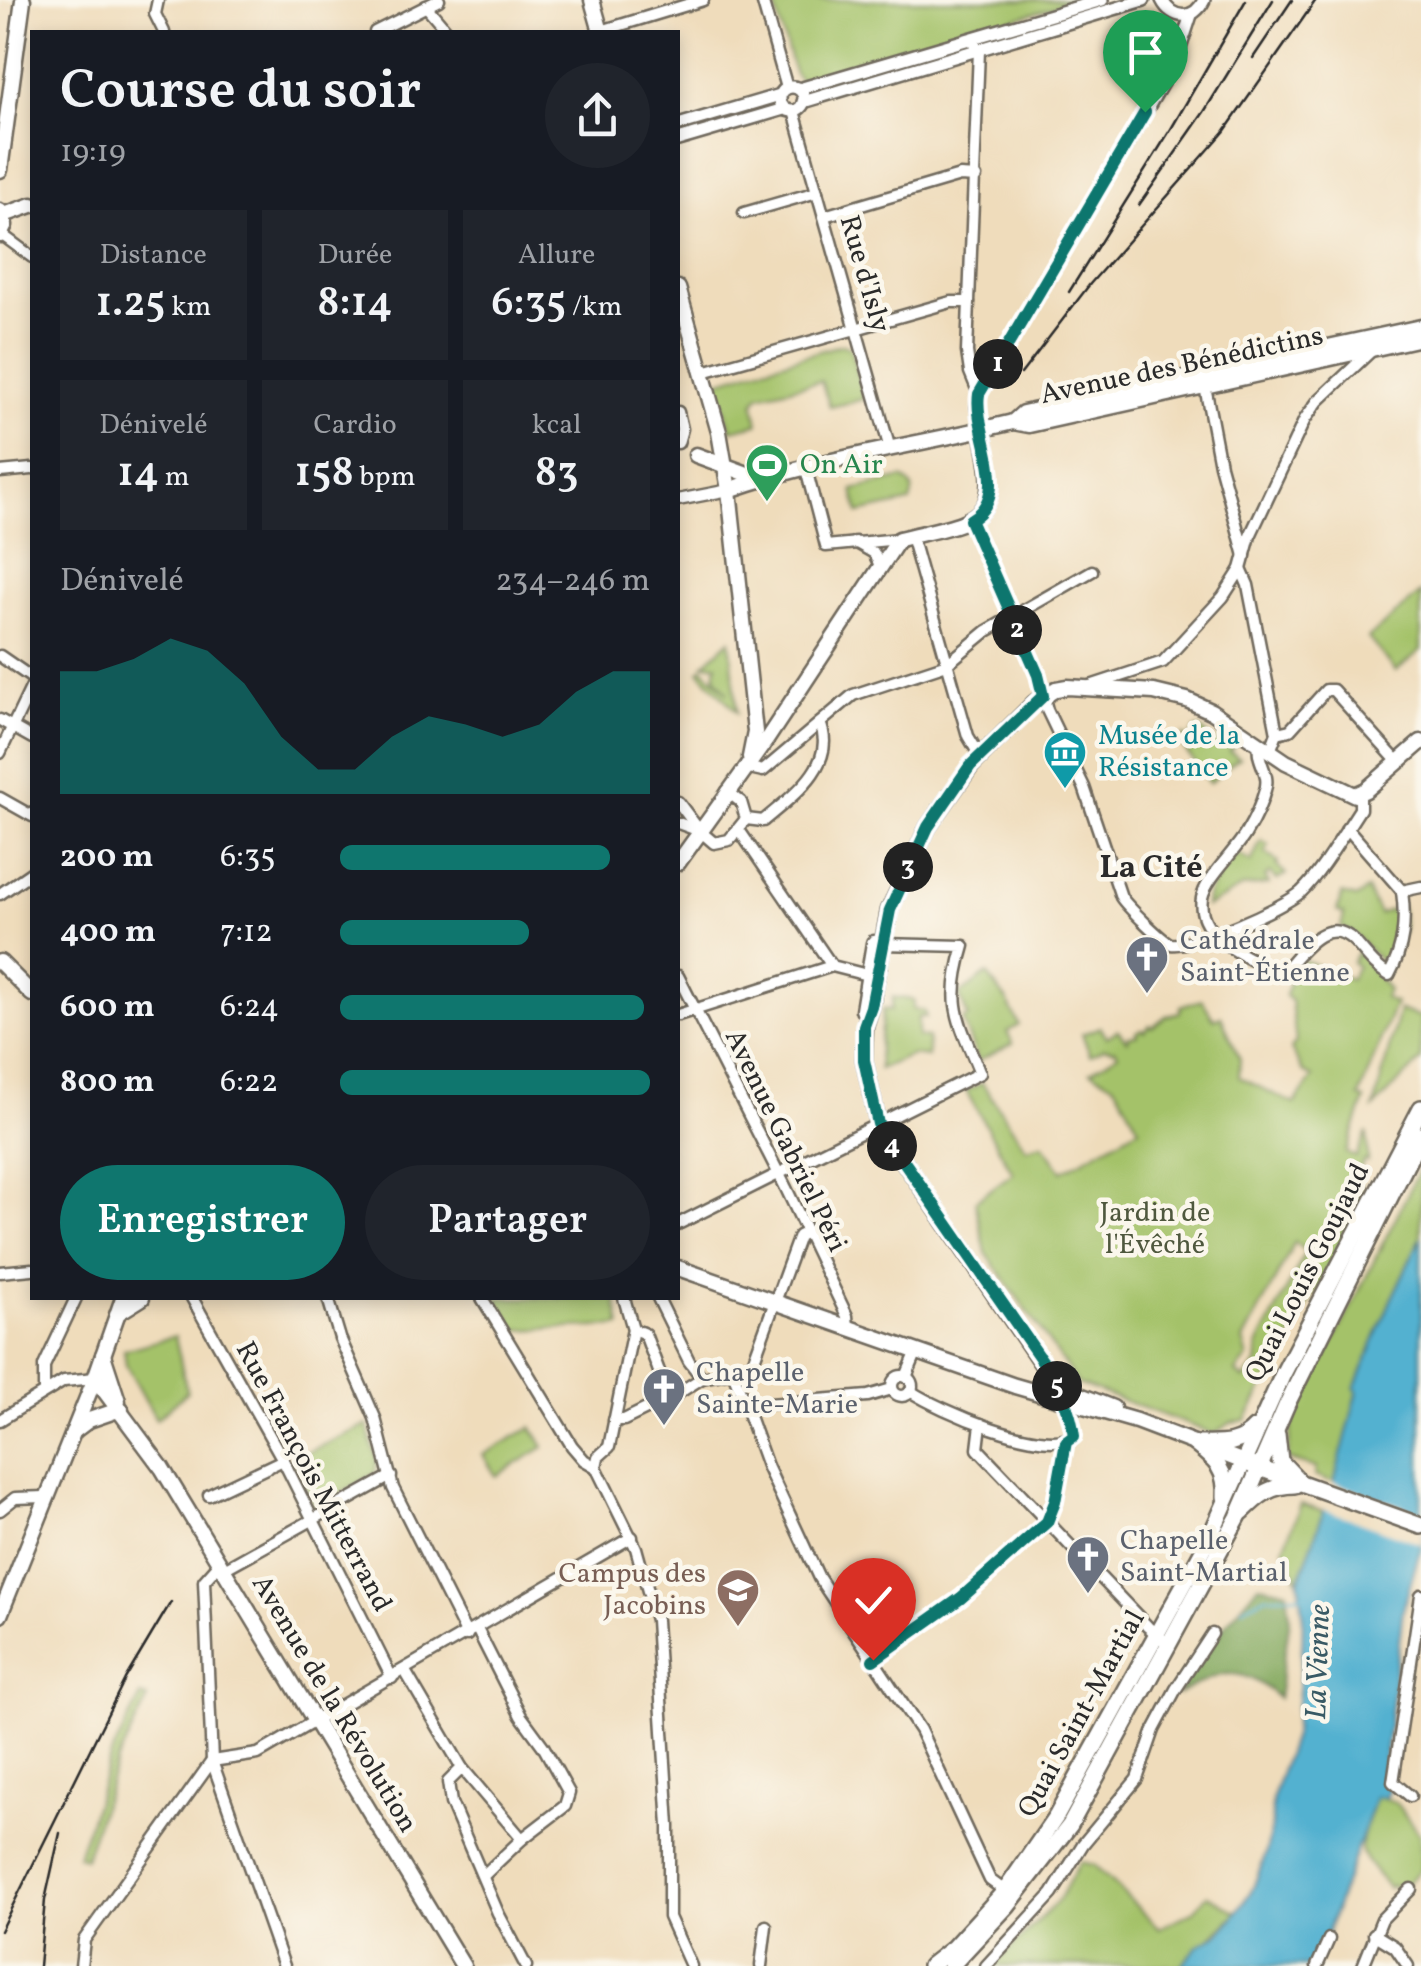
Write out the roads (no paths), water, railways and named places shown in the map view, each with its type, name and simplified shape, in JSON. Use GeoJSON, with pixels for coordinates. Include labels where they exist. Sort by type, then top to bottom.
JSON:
{"type":"FeatureCollection","features":[{"type":"Feature","properties":{"kind":"main road"},"geometry":{"type":"LineString","coordinates":[[0,170],[23,0]]}},
{"type":"Feature","properties":{"kind":"main road"},"geometry":{"type":"LineString","coordinates":[[592,0],[599,30]]}},
{"type":"Feature","properties":{"kind":"main road"},"geometry":{"type":"LineString","coordinates":[[1,234],[6,225],[2,213],[30,206]]}},
{"type":"Feature","properties":{"kind":"main road"},"geometry":{"type":"LineString","coordinates":[[680,295],[703,372],[729,490],[754,721],[754,742],[745,766]]}},
{"type":"Feature","properties":{"kind":"main road","name":"Avenue des Bénédictins"},"geometry":{"type":"LineString","coordinates":[[729,490],[761,479],[1012,422],[1029,425],[1421,327]]}},
{"type":"Feature","properties":{"kind":"main road","name":"Avenue des Bénédictins"},"geometry":{"type":"LineString","coordinates":[[1204,381],[1421,338]]}},
{"type":"Feature","properties":{"kind":"main road"},"geometry":{"type":"LineString","coordinates":[[680,860],[905,538],[970,520],[985,508],[990,495],[990,466],[982,430]]}},
{"type":"Feature","properties":{"kind":"main road"},"geometry":{"type":"LineString","coordinates":[[696,456],[761,479]]}},
{"type":"Feature","properties":{"kind":"main road"},"geometry":{"type":"LineString","coordinates":[[696,456],[729,490]]}},
{"type":"Feature","properties":{"kind":"main road"},"geometry":{"type":"LineString","coordinates":[[871,976],[880,928],[936,812],[980,756],[1067,686],[1107,690]]}},
{"type":"Feature","properties":{"kind":"main road"},"geometry":{"type":"LineString","coordinates":[[1049,697],[1107,690],[1154,692],[1187,700],[1347,794],[1360,795],[1421,742]]}},
{"type":"Feature","properties":{"kind":"main road"},"geometry":{"type":"LineString","coordinates":[[754,721],[787,706]]}},
{"type":"Feature","properties":{"kind":"main road"},"geometry":{"type":"LineString","coordinates":[[890,910],[862,1006],[862,1083],[868,1116],[878,1124],[1069,1404]]}},
{"type":"Feature","properties":{"kind":"main road"},"geometry":{"type":"LineString","coordinates":[[0,962],[30,992]]}},
{"type":"Feature","properties":{"kind":"main road","name":"Quai Louis Goujaud"},"geometry":{"type":"LineString","coordinates":[[1252,1465],[1262,1421],[1421,1108]]}},
{"type":"Feature","properties":{"kind":"main road","name":"Quai Louis Goujaud"},"geometry":{"type":"LineString","coordinates":[[1252,1465],[1277,1429],[1421,1135]]}},
{"type":"Feature","properties":{"kind":"main road"},"geometry":{"type":"LineString","coordinates":[[680,1269],[1069,1404],[1136,1420]]}},
{"type":"Feature","properties":{"kind":"main road"},"geometry":{"type":"LineString","coordinates":[[0,1616],[122,1300]]}},
{"type":"Feature","properties":{"kind":"main road"},"geometry":{"type":"LineString","coordinates":[[118,1314],[139,1300]]}},
{"type":"Feature","properties":{"kind":"main road"},"geometry":{"type":"LineString","coordinates":[[103,1354],[121,1410]]}},
{"type":"Feature","properties":{"kind":"main road"},"geometry":{"type":"LineString","coordinates":[[1052,1375],[1072,1390],[1136,1420],[1421,1526]]}},
{"type":"Feature","properties":{"kind":"main road"},"geometry":{"type":"LineString","coordinates":[[95,1378],[121,1410]]}},
{"type":"Feature","properties":{"kind":"main road"},"geometry":{"type":"LineString","coordinates":[[72,1433],[89,1420],[121,1410]]}},
{"type":"Feature","properties":{"kind":"main road","name":"Avenue de la Révolution"},"geometry":{"type":"LineString","coordinates":[[121,1410],[162,1468],[463,1966]]}},
{"type":"Feature","properties":{"kind":"main road"},"geometry":{"type":"LineString","coordinates":[[1195,1444],[1228,1444],[1245,1439],[1262,1421]]}},
{"type":"Feature","properties":{"kind":"main road"},"geometry":{"type":"LineString","coordinates":[[1277,1429],[1280,1461],[1304,1485]]}},
{"type":"Feature","properties":{"kind":"main road"},"geometry":{"type":"LineString","coordinates":[[1195,1444],[1219,1463],[1231,1513],[1278,1484],[1304,1485]]}},
{"type":"Feature","properties":{"kind":"main road","name":"Quai Saint-Martial"},"geometry":{"type":"LineString","coordinates":[[930,1966],[953,1948],[1005,1891],[1056,1817],[1162,1639],[1231,1513],[1252,1465]]}},
{"type":"Feature","properties":{"kind":"main road","name":"Quai Saint-Martial"},"geometry":{"type":"LineString","coordinates":[[951,1966],[1007,1906],[1070,1825],[1162,1639]]}},
{"type":"Feature","properties":{"kind":"street"},"geometry":{"type":"LineString","coordinates":[[158,0],[155,14],[163,30]]}},
{"type":"Feature","properties":{"kind":"street"},"geometry":{"type":"LineString","coordinates":[[379,30],[439,0]]}},
{"type":"Feature","properties":{"kind":"street"},"geometry":{"type":"LineString","coordinates":[[606,30],[703,0]]}},
{"type":"Feature","properties":{"kind":"street","name":"Rue d'Isly"},"geometry":{"type":"LineString","coordinates":[[762,0],[890,449]]}},
{"type":"Feature","properties":{"kind":"street"},"geometry":{"type":"LineString","coordinates":[[979,43],[1102,0]]}},
{"type":"Feature","properties":{"kind":"street"},"geometry":{"type":"LineString","coordinates":[[680,126],[791,99],[979,43],[1146,0],[1162,2],[1174,14],[1183,42]]}},
{"type":"Feature","properties":{"kind":"street"},"geometry":{"type":"LineString","coordinates":[[979,394],[1177,58],[1191,15],[1204,0]]}},
{"type":"Feature","properties":{"kind":"street"},"geometry":{"type":"LineString","coordinates":[[428,3],[447,30]]}},
{"type":"Feature","properties":{"kind":"street"},"geometry":{"type":"LineString","coordinates":[[1174,14],[1191,15]]}},
{"type":"Feature","properties":{"kind":"street"},"geometry":{"type":"LineString","coordinates":[[979,43],[967,352],[979,394],[982,430]]}},
{"type":"Feature","properties":{"kind":"street"},"geometry":{"type":"LineString","coordinates":[[680,139],[791,99]]}},
{"type":"Feature","properties":{"kind":"street"},"geometry":{"type":"LineString","coordinates":[[824,216],[960,176],[976,177]]}},
{"type":"Feature","properties":{"kind":"street"},"geometry":{"type":"LineString","coordinates":[[744,213],[818,192]]}},
{"type":"Feature","properties":{"kind":"street"},"geometry":{"type":"LineString","coordinates":[[1,234],[30,256]]}},
{"type":"Feature","properties":{"kind":"street"},"geometry":{"type":"LineString","coordinates":[[703,372],[951,302],[969,302]]}},
{"type":"Feature","properties":{"kind":"street"},"geometry":{"type":"LineString","coordinates":[[1089,686],[1163,662],[1223,597],[1241,569],[1250,536],[1306,419],[1318,402],[1372,350]]}},
{"type":"Feature","properties":{"kind":"street"},"geometry":{"type":"LineString","coordinates":[[1204,381],[1220,464],[1245,556]]}},
{"type":"Feature","properties":{"kind":"street"},"geometry":{"type":"LineString","coordinates":[[680,445],[696,456]]}},
{"type":"Feature","properties":{"kind":"street"},"geometry":{"type":"LineString","coordinates":[[0,472],[30,469]]}},
{"type":"Feature","properties":{"kind":"street"},"geometry":{"type":"LineString","coordinates":[[806,469],[823,542],[830,547],[905,538],[968,736],[980,756]]}},
{"type":"Feature","properties":{"kind":"street"},"geometry":{"type":"LineString","coordinates":[[680,500],[729,490]]}},
{"type":"Feature","properties":{"kind":"street"},"geometry":{"type":"LineString","coordinates":[[970,520],[1049,697],[1122,897],[1128,908],[1148,922],[1164,942],[1175,945],[1213,935],[1301,891],[1360,809],[1360,795]]}},
{"type":"Feature","properties":{"kind":"street"},"geometry":{"type":"LineString","coordinates":[[854,542],[874,553],[881,568]]}},
{"type":"Feature","properties":{"kind":"street"},"geometry":{"type":"LineString","coordinates":[[1241,569],[1248,585],[1278,734]]}},
{"type":"Feature","properties":{"kind":"street"},"geometry":{"type":"LineString","coordinates":[[745,766],[763,772],[853,695],[948,664],[987,632],[1092,571]]}},
{"type":"Feature","properties":{"kind":"street"},"geometry":{"type":"LineString","coordinates":[[0,656],[30,677]]}},
{"type":"Feature","properties":{"kind":"street"},"geometry":{"type":"LineString","coordinates":[[5,723],[30,689]]}},
{"type":"Feature","properties":{"kind":"street"},"geometry":{"type":"LineString","coordinates":[[1347,828],[1402,891],[1405,915],[1400,956],[1389,976],[1374,966],[1354,940],[1338,930],[1318,936],[1281,974],[1213,935],[1202,907],[1202,894],[1246,834],[1268,776],[1258,755],[1278,734],[1290,730],[1326,690],[1334,690],[1397,760]]}},
{"type":"Feature","properties":{"kind":"street"},"geometry":{"type":"LineString","coordinates":[[5,723],[30,737]]}},
{"type":"Feature","properties":{"kind":"street"},"geometry":{"type":"LineString","coordinates":[[0,753],[10,736],[5,723]]}},
{"type":"Feature","properties":{"kind":"street"},"geometry":{"type":"LineString","coordinates":[[746,818],[763,820],[807,782],[824,748],[825,734],[820,723]]}},
{"type":"Feature","properties":{"kind":"street"},"geometry":{"type":"LineString","coordinates":[[680,805],[714,842],[722,844],[746,818],[741,802],[728,791]]}},
{"type":"Feature","properties":{"kind":"street"},"geometry":{"type":"LineString","coordinates":[[0,798],[30,815]]}},
{"type":"Feature","properties":{"kind":"street"},"geometry":{"type":"LineString","coordinates":[[680,822],[702,827]]}},
{"type":"Feature","properties":{"kind":"street"},"geometry":{"type":"LineString","coordinates":[[739,830],[832,966]]}},
{"type":"Feature","properties":{"kind":"street"},"geometry":{"type":"LineString","coordinates":[[0,893],[30,873]]}},
{"type":"Feature","properties":{"kind":"street"},"geometry":{"type":"LineString","coordinates":[[1402,891],[1421,887]]}},
{"type":"Feature","properties":{"kind":"street"},"geometry":{"type":"LineString","coordinates":[[680,1223],[980,1073],[954,1008],[954,980],[964,946],[882,944]]}},
{"type":"Feature","properties":{"kind":"street"},"geometry":{"type":"LineString","coordinates":[[680,1014],[832,966],[871,976]]}},
{"type":"Feature","properties":{"kind":"street","name":"Avenue Gabriel Péri"},"geometry":{"type":"LineString","coordinates":[[680,980],[779,1174],[847,1316],[848,1327]]}},
{"type":"Feature","properties":{"kind":"street"},"geometry":{"type":"LineString","coordinates":[[614,1420],[624,1420],[702,1378],[733,1372],[753,1362],[799,1236],[806,1232]]}},
{"type":"Feature","properties":{"kind":"street"},"geometry":{"type":"LineString","coordinates":[[0,1272],[30,1269]]}},
{"type":"Feature","properties":{"kind":"street"},"geometry":{"type":"LineString","coordinates":[[44,1391],[44,1366],[75,1300]]}},
{"type":"Feature","properties":{"kind":"street","name":"Rue François Mitterrand"},"geometry":{"type":"LineString","coordinates":[[193,1300],[283,1460],[392,1678]]}},
{"type":"Feature","properties":{"kind":"street"},"geometry":{"type":"LineString","coordinates":[[329,1300],[338,1318],[340,1338],[376,1418],[391,1476],[472,1632],[569,1793],[564,1806],[484,1875]]}},
{"type":"Feature","properties":{"kind":"street"},"geometry":{"type":"LineString","coordinates":[[483,1300],[572,1446],[596,1467],[632,1538],[656,1620],[661,1655],[670,1917],[691,1966]]}},
{"type":"Feature","properties":{"kind":"street"},"geometry":{"type":"LineString","coordinates":[[596,1467],[598,1457],[609,1447],[633,1329],[625,1300]]}},
{"type":"Feature","properties":{"kind":"street"},"geometry":{"type":"LineString","coordinates":[[659,1300],[689,1361],[702,1378]]}},
{"type":"Feature","properties":{"kind":"street"},"geometry":{"type":"LineString","coordinates":[[633,1329],[645,1334],[669,1398]]}},
{"type":"Feature","properties":{"kind":"street"},"geometry":{"type":"LineString","coordinates":[[906,1377],[917,1352]]}},
{"type":"Feature","properties":{"kind":"street"},"geometry":{"type":"LineString","coordinates":[[733,1372],[783,1502],[819,1578],[920,1730],[990,1880],[1005,1891]]}},
{"type":"Feature","properties":{"kind":"street"},"geometry":{"type":"LineString","coordinates":[[892,1389],[896,1377],[906,1377],[911,1381],[910,1391]]}},
{"type":"Feature","properties":{"kind":"street"},"geometry":{"type":"LineString","coordinates":[[0,1420],[64,1381],[95,1378]]}},
{"type":"Feature","properties":{"kind":"street"},"geometry":{"type":"LineString","coordinates":[[745,1406],[868,1396],[892,1389]]}},
{"type":"Feature","properties":{"kind":"street"},"geometry":{"type":"LineString","coordinates":[[892,1389],[902,1396],[910,1391]]}},
{"type":"Feature","properties":{"kind":"street"},"geometry":{"type":"LineString","coordinates":[[910,1391],[982,1424],[1045,1441],[1070,1439]]}},
{"type":"Feature","properties":{"kind":"street"},"geometry":{"type":"LineString","coordinates":[[873,1660],[961,1598],[1047,1522],[1070,1439],[1069,1404]]}},
{"type":"Feature","properties":{"kind":"street"},"geometry":{"type":"LineString","coordinates":[[982,1424],[978,1448],[1162,1639]]}},
{"type":"Feature","properties":{"kind":"street"},"geometry":{"type":"LineString","coordinates":[[210,1495],[283,1460]]}},
{"type":"Feature","properties":{"kind":"street"},"geometry":{"type":"LineString","coordinates":[[284,1966],[212,1761],[204,1581],[222,1566],[391,1476]]}},
{"type":"Feature","properties":{"kind":"street"},"geometry":{"type":"LineString","coordinates":[[0,1510],[15,1498],[45,1497]]}},
{"type":"Feature","properties":{"kind":"street"},"geometry":{"type":"LineString","coordinates":[[81,1966],[84,1940],[212,1761],[258,1754],[632,1538]]}},
{"type":"Feature","properties":{"kind":"street"},"geometry":{"type":"LineString","coordinates":[[1410,1796],[1393,1782],[1421,1596]]}},
{"type":"Feature","properties":{"kind":"street"},"geometry":{"type":"LineString","coordinates":[[986,1966],[1052,1894],[1083,1844],[1136,1779],[1168,1702],[1212,1634]]}},
{"type":"Feature","properties":{"kind":"street"},"geometry":{"type":"LineString","coordinates":[[405,1671],[462,1768],[522,1840]]}},
{"type":"Feature","properties":{"kind":"street"},"geometry":{"type":"LineString","coordinates":[[462,1768],[448,1782],[451,1803],[498,1913],[526,1966]]}},
{"type":"Feature","properties":{"kind":"street"},"geometry":{"type":"LineString","coordinates":[[1364,1966],[1382,1919],[1410,1889]]}},
{"type":"Feature","properties":{"kind":"street"},"geometry":{"type":"LineString","coordinates":[[761,1966],[766,1926]]}},
{"type":"Feature","properties":{"kind":"street"},"geometry":{"type":"LineString","coordinates":[[1374,1934],[1394,1946],[1408,1966]]}},
{"type":"Feature","properties":{"kind":"street"},"geometry":{"type":"LineString","coordinates":[[1317,1966],[1329,1939]]}},
{"type":"Feature","properties":{"kind":"water","name":"La Vienne"},"geometry":{"type":"Polygon","coordinates":[[[1421,1237],[1421,1547],[1403,1610],[1382,1780],[1389,1788],[1386,1797],[1375,1798],[1315,1966],[1181,1966],[1199,1945],[1218,1935],[1232,1919],[1253,1888],[1266,1853],[1272,1798],[1294,1733],[1302,1650],[1299,1581],[1334,1482],[1358,1390],[1355,1388],[1421,1237]]]}},
{"type":"Feature","properties":{"kind":"waterway","name":"La Vienne"},"geometry":{"type":"LineString","coordinates":[[1242,1608],[1267,1596],[1303,1595]]}},
{"type":"Feature","properties":{"kind":"railway"},"geometry":{"type":"LineString","coordinates":[[1069,292],[1246,0]]}},
{"type":"Feature","properties":{"kind":"railway"},"geometry":{"type":"LineString","coordinates":[[1139,205],[1204,112],[1273,0]]}},
{"type":"Feature","properties":{"kind":"railway"},"geometry":{"type":"LineString","coordinates":[[1253,58],[1292,0]]}},
{"type":"Feature","properties":{"kind":"railway"},"geometry":{"type":"LineString","coordinates":[[1021,374],[1090,284],[1224,132],[1316,0]]}},
{"type":"Feature","properties":{"kind":"railway"},"geometry":{"type":"LineString","coordinates":[[0,1931],[125,1679],[171,1602]]}},
{"type":"Feature","properties":{"kind":"railway"},"geometry":{"type":"LineString","coordinates":[[39,1966],[45,1900],[60,1833]]}},
{"type":"Feature","properties":{"kind":"place","name":"On Air"},"geometry":{"type":"Point","coordinates":[767,503]}},
{"type":"Feature","properties":{"kind":"place","name":"Musée de la Résistance"},"geometry":{"type":"Point","coordinates":[1065,790]}},
{"type":"Feature","properties":{"kind":"place","name":"Cathédrale Saint-Étienne"},"geometry":{"type":"Point","coordinates":[1147,995]}},
{"type":"Feature","properties":{"kind":"place","name":"Chapelle Sainte-Marie"},"geometry":{"type":"Point","coordinates":[664,1427]}},
{"type":"Feature","properties":{"kind":"place","name":"Chapelle Saint-Martial"},"geometry":{"type":"Point","coordinates":[1088,1595]}},
{"type":"Feature","properties":{"kind":"place","name":"Campus des Jacobins"},"geometry":{"type":"Point","coordinates":[738,1628]}},
{"type":"Feature","properties":{"kind":"district","name":"La Cité"},"geometry":{"type":"Point","coordinates":[1151,869]}},
{"type":"Feature","properties":{"kind":"park label","name":"Jardin de l'Évêché"},"geometry":{"type":"Point","coordinates":[1155,1229]}}]}
